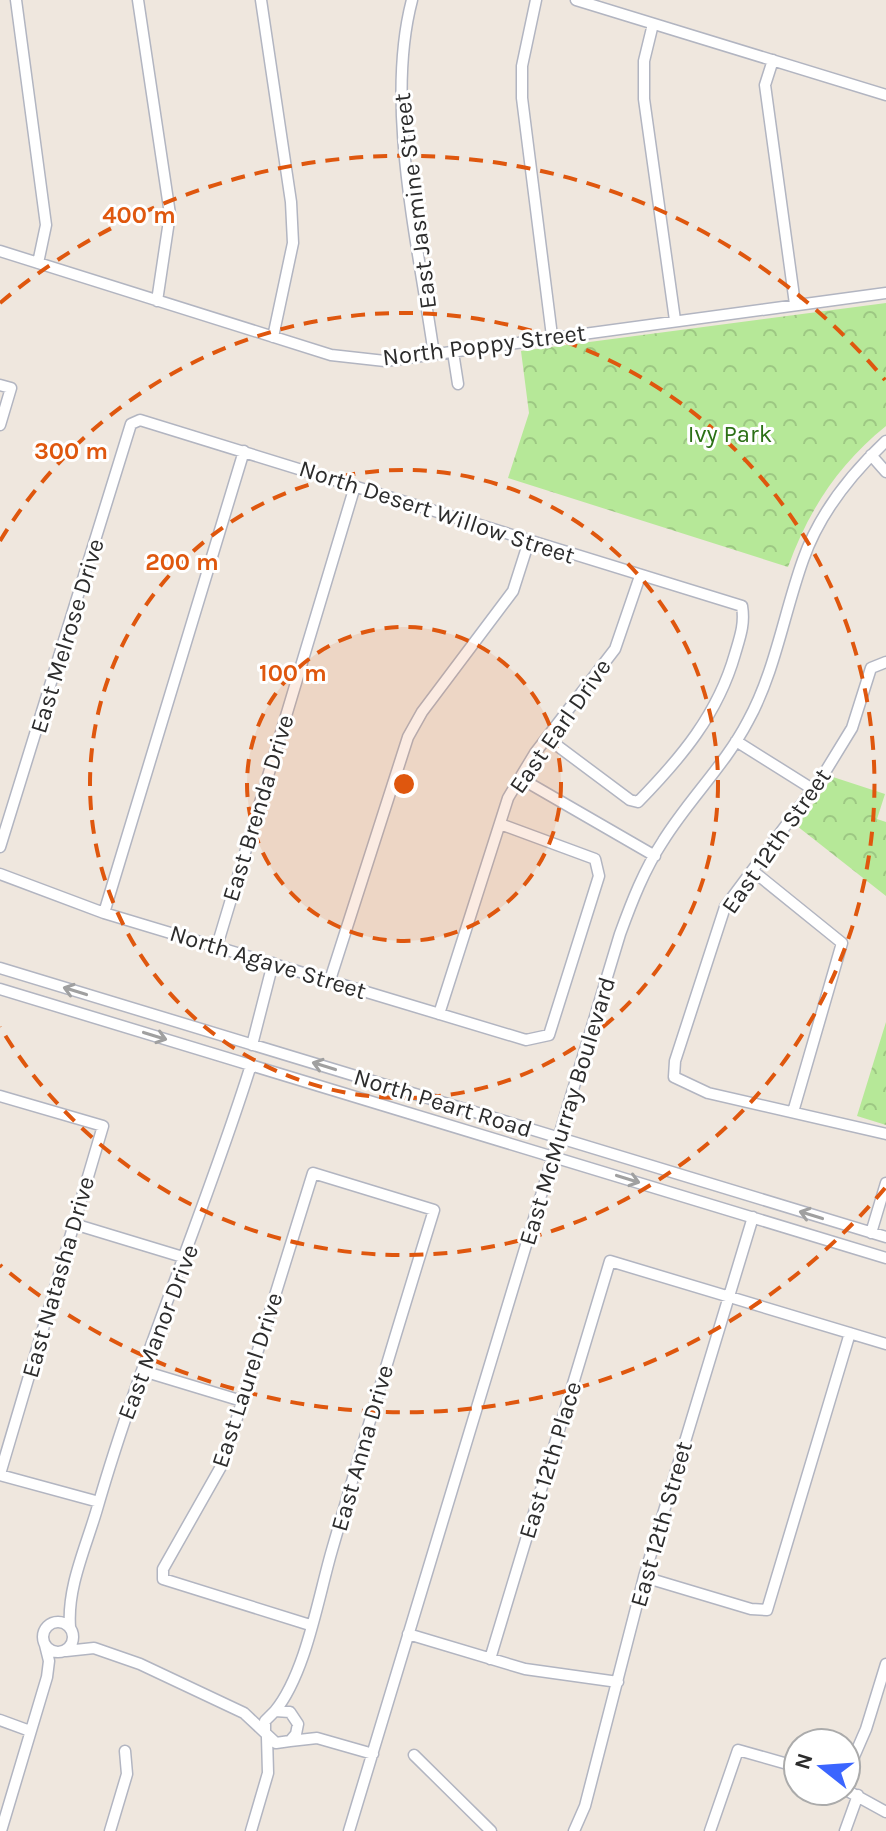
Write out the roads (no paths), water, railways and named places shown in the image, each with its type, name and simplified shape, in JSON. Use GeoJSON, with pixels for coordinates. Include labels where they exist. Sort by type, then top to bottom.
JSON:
{"type":"FeatureCollection","features":[{"type":"Feature","properties":{"kind":"street"},"geometry":{"type":"LineString","coordinates":[[16,0],[46,225],[38,263]]}},
{"type":"Feature","properties":{"kind":"street"},"geometry":{"type":"LineString","coordinates":[[138,0],[170,214],[157,301]]}},
{"type":"Feature","properties":{"kind":"street"},"geometry":{"type":"LineString","coordinates":[[261,0],[291,202],[293,243],[273,337]]}},
{"type":"Feature","properties":{"kind":"street","name":"East Jasmine Street"},"geometry":{"type":"LineString","coordinates":[[412,0],[403,35],[401,90],[405,147],[434,355]]}},
{"type":"Feature","properties":{"kind":"street"},"geometry":{"type":"LineString","coordinates":[[536,0],[522,66],[522,98],[552,336]]}},
{"type":"Feature","properties":{"kind":"street"},"geometry":{"type":"LineString","coordinates":[[576,0],[886,95]]}},
{"type":"Feature","properties":{"kind":"street"},"geometry":{"type":"LineString","coordinates":[[653,24],[644,61],[644,99],[675,320]]}},
{"type":"Feature","properties":{"kind":"street"},"geometry":{"type":"LineString","coordinates":[[773,60],[765,85],[795,304]]}},
{"type":"Feature","properties":{"kind":"street","name":"North Poppy Street"},"geometry":{"type":"LineString","coordinates":[[0,251],[331,355],[385,361],[886,293]]}},
{"type":"Feature","properties":{"kind":"street"},"geometry":{"type":"LineString","coordinates":[[453,352],[458,384]]}},
{"type":"Feature","properties":{"kind":"street"},"geometry":{"type":"LineString","coordinates":[[0,425],[5,386]]}},
{"type":"Feature","properties":{"kind":"street","name":"North Desert Willow Street"},"geometry":{"type":"LineString","coordinates":[[131,424],[140,420],[742,606],[745,621],[728,682],[705,724],[674,765],[638,802],[630,800],[547,738]]}},
{"type":"Feature","properties":{"kind":"street","name":"East Melrose Drive"},"geometry":{"type":"LineString","coordinates":[[0,847],[131,424]]}},
{"type":"Feature","properties":{"kind":"street","name":"East McMurray Boulevard"},"geometry":{"type":"LineString","coordinates":[[349,1831],[620,934],[640,880],[749,720],[770,666],[804,556],[843,488],[886,441]]}},
{"type":"Feature","properties":{"kind":"street"},"geometry":{"type":"LineString","coordinates":[[104,913],[244,451]]}},
{"type":"Feature","properties":{"kind":"street"},"geometry":{"type":"LineString","coordinates":[[871,455],[886,472]]}},
{"type":"Feature","properties":{"kind":"street","name":"East Brenda Drive"},"geometry":{"type":"LineString","coordinates":[[217,946],[355,486]]}},
{"type":"Feature","properties":{"kind":"street"},"geometry":{"type":"LineString","coordinates":[[330,980],[408,737],[422,712],[513,591],[529,541]]}},
{"type":"Feature","properties":{"kind":"street","name":"East Earl Drive"},"geometry":{"type":"LineString","coordinates":[[439,1014],[508,798],[547,738],[615,649],[640,576]]}},
{"type":"Feature","properties":{"kind":"street","name":"East 12th Street"},"geometry":{"type":"LineString","coordinates":[[793,1112],[708,1093],[674,1077],[675,1061],[725,907],[814,790],[852,728],[871,668],[885,661]]}},
{"type":"Feature","properties":{"kind":"street"},"geometry":{"type":"LineString","coordinates":[[736,741],[814,790]]}},
{"type":"Feature","properties":{"kind":"street"},"geometry":{"type":"LineString","coordinates":[[520,778],[655,856]]}},
{"type":"Feature","properties":{"kind":"street","name":"North Agave Street"},"geometry":{"type":"LineString","coordinates":[[0,874],[104,913],[526,1040],[549,1035],[599,876],[595,859],[500,824]]}},
{"type":"Feature","properties":{"kind":"street"},"geometry":{"type":"LineString","coordinates":[[753,871],[842,943],[793,1112],[886,1134]]}},
{"type":"Feature","properties":{"kind":"street"},"geometry":{"type":"LineString","coordinates":[[252,1045],[273,963]]}},
{"type":"Feature","properties":{"kind":"street","name":"North Peart Road"},"geometry":{"type":"LineString","coordinates":[[0,968],[886,1237]]}},
{"type":"Feature","properties":{"kind":"street","name":"North Peart Road"},"geometry":{"type":"LineString","coordinates":[[0,989],[886,1258]]}},
{"type":"Feature","properties":{"kind":"street","name":"East Manor Drive"},"geometry":{"type":"LineString","coordinates":[[70,1628],[70,1599],[99,1502],[251,1065]]}},
{"type":"Feature","properties":{"kind":"street","name":"East Natasha Drive"},"geometry":{"type":"LineString","coordinates":[[0,1096],[103,1126],[0,1474]]}},
{"type":"Feature","properties":{"kind":"street","name":"East Laurel Drive"},"geometry":{"type":"LineString","coordinates":[[310,1625],[163,1579],[163,1569],[223,1463],[313,1173],[434,1210]]}},
{"type":"Feature","properties":{"kind":"street"},"geometry":{"type":"LineString","coordinates":[[871,1233],[886,1183]]}},
{"type":"Feature","properties":{"kind":"street","name":"East Anna Drive"},"geometry":{"type":"LineString","coordinates":[[273,1712],[291,1686],[434,1210]]}},
{"type":"Feature","properties":{"kind":"street","name":"East 12th Street"},"geometry":{"type":"LineString","coordinates":[[574,1831],[585,1806],[644,1577],[753,1217]]}},
{"type":"Feature","properties":{"kind":"street"},"geometry":{"type":"LineString","coordinates":[[74,1224],[186,1258]]}},
{"type":"Feature","properties":{"kind":"street","name":"East 12th Place"},"geometry":{"type":"LineString","coordinates":[[490,1659],[610,1261],[729,1297]]}},
{"type":"Feature","properties":{"kind":"street"},"geometry":{"type":"LineString","coordinates":[[729,1297],[886,1344]]}},
{"type":"Feature","properties":{"kind":"street"},"geometry":{"type":"LineString","coordinates":[[644,1577],[751,1609],[767,1610],[850,1333]]}},
{"type":"Feature","properties":{"kind":"street"},"geometry":{"type":"LineString","coordinates":[[143,1371],[242,1401]]}},
{"type":"Feature","properties":{"kind":"street"},"geometry":{"type":"LineString","coordinates":[[0,1474],[99,1502]]}},
{"type":"Feature","properties":{"kind":"street","name":"East Manor Drive"},"geometry":{"type":"LineString","coordinates":[[50,1625],[70,1599]]}},
{"type":"Feature","properties":{"kind":"street"},"geometry":{"type":"LineString","coordinates":[[1,1831],[47,1677],[49,1661],[44,1632],[50,1625],[59,1622],[94,1648],[140,1664],[244,1713],[276,1743],[317,1738],[373,1754]]}},
{"type":"Feature","properties":{"kind":"street"},"geometry":{"type":"LineString","coordinates":[[47,1677],[73,1643],[70,1628]]}},
{"type":"Feature","properties":{"kind":"street"},"geometry":{"type":"LineString","coordinates":[[408,1634],[525,1669],[618,1682]]}},
{"type":"Feature","properties":{"kind":"street"},"geometry":{"type":"LineString","coordinates":[[45,1645],[57,1653],[94,1648]]}},
{"type":"Feature","properties":{"kind":"street"},"geometry":{"type":"LineString","coordinates":[[862,1738],[886,1664]]}},
{"type":"Feature","properties":{"kind":"street","name":"East Anna Drive"},"geometry":{"type":"LineString","coordinates":[[291,1686],[295,1717]]}},
{"type":"Feature","properties":{"kind":"street"},"geometry":{"type":"LineString","coordinates":[[244,1713],[285,1710],[317,1738]]}},
{"type":"Feature","properties":{"kind":"street"},"geometry":{"type":"LineString","coordinates":[[268,1773],[265,1721],[273,1712]]}},
{"type":"Feature","properties":{"kind":"street"},"geometry":{"type":"LineString","coordinates":[[251,1831],[268,1773],[298,1729],[295,1717]]}},
{"type":"Feature","properties":{"kind":"street"},"geometry":{"type":"LineString","coordinates":[[0,1720],[30,1731]]}},
{"type":"Feature","properties":{"kind":"street"},"geometry":{"type":"LineString","coordinates":[[710,1831],[738,1750],[782,1762]]}},
{"type":"Feature","properties":{"kind":"street"},"geometry":{"type":"LineString","coordinates":[[110,1831],[127,1774],[125,1751]]}},
{"type":"Feature","properties":{"kind":"street"},"geometry":{"type":"LineString","coordinates":[[414,1755],[491,1831]]}},
{"type":"Feature","properties":{"kind":"street"},"geometry":{"type":"LineString","coordinates":[[862,1797],[886,1812]]}},
{"type":"Feature","properties":{"kind":"street"},"geometry":{"type":"LineString","coordinates":[[845,1831],[854,1807]]}},
{"type":"Feature","properties":{"kind":"park label","name":"Ivy Park"},"geometry":{"type":"Point","coordinates":[730,434]}}]}
